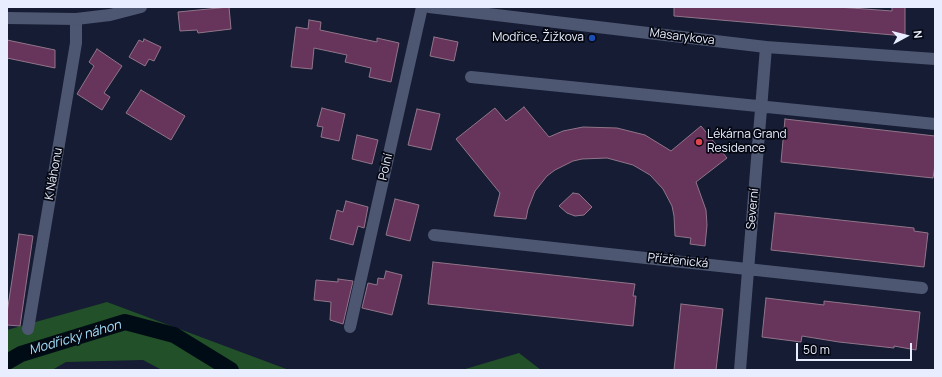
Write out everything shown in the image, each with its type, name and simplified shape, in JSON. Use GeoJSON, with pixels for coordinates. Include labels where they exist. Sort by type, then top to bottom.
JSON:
{"type":"FeatureCollection","features":[{"type":"Feature","properties":{"kind":"street"},"geometry":{"type":"LineString","coordinates":[[7,18],[76,19],[110,15],[141,7]]}},
{"type":"Feature","properties":{"kind":"street","name":"Polní"},"geometry":{"type":"LineString","coordinates":[[350,327],[422,7]]}},
{"type":"Feature","properties":{"kind":"street","name":"Masarykova"},"geometry":{"type":"LineString","coordinates":[[429,7],[766,47],[935,59]]}},
{"type":"Feature","properties":{"kind":"street","name":"K Náhonu"},"geometry":{"type":"LineString","coordinates":[[28,329],[76,44],[76,19]]}},
{"type":"Feature","properties":{"kind":"street","name":"Severní"},"geometry":{"type":"LineString","coordinates":[[740,370],[766,47]]}},
{"type":"Feature","properties":{"kind":"street"},"geometry":{"type":"LineString","coordinates":[[471,77],[935,124]]}},
{"type":"Feature","properties":{"kind":"street","name":"Přízřenická"},"geometry":{"type":"LineString","coordinates":[[434,235],[922,288]]}},
{"type":"Feature","properties":{"kind":"green space"},"geometry":{"type":"Polygon","coordinates":[[[107,302],[289,370],[162,370],[143,360],[66,362],[52,370],[7,370],[7,330],[107,302]]]}},
{"type":"Feature","properties":{"kind":"green space"},"geometry":{"type":"Polygon","coordinates":[[[519,353],[541,370],[462,370],[519,353]]]}},
{"type":"Feature","properties":{"kind":"building"},"geometry":{"type":"Polygon","coordinates":[[[229,7],[231,29],[198,33],[197,30],[180,31],[178,12],[229,7]]]}},
{"type":"Feature","properties":{"kind":"building"},"geometry":{"type":"Polygon","coordinates":[[[674,7],[838,7],[892,11],[892,7],[905,7],[905,36],[674,16],[674,7]]]}},
{"type":"Feature","properties":{"kind":"building"},"geometry":{"type":"Polygon","coordinates":[[[309,20],[321,22],[320,30],[377,42],[377,38],[399,43],[391,82],[369,77],[371,68],[345,62],[347,55],[314,48],[312,69],[291,67],[296,27],[308,29],[309,20]]]}},
{"type":"Feature","properties":{"kind":"building"},"geometry":{"type":"Polygon","coordinates":[[[434,37],[458,42],[454,61],[430,56],[434,37]]]}},
{"type":"Feature","properties":{"kind":"building"},"geometry":{"type":"Polygon","coordinates":[[[144,39],[161,47],[154,61],[149,59],[145,66],[129,57],[139,40],[143,42],[144,39]]]}},
{"type":"Feature","properties":{"kind":"building"},"geometry":{"type":"Polygon","coordinates":[[[7,40],[55,50],[55,68],[7,58],[7,40]]]}},
{"type":"Feature","properties":{"kind":"building"},"geometry":{"type":"Polygon","coordinates":[[[97,49],[122,66],[104,93],[110,97],[102,110],[77,94],[94,66],[89,62],[97,49]]]}},
{"type":"Feature","properties":{"kind":"building"},"geometry":{"type":"Polygon","coordinates":[[[141,90],[185,116],[171,140],[126,113],[141,90]]]}},
{"type":"Feature","properties":{"kind":"building"},"geometry":{"type":"Polygon","coordinates":[[[524,107],[549,137],[563,131],[583,127],[617,128],[645,135],[671,151],[701,126],[727,158],[696,182],[706,210],[707,225],[705,246],[690,244],[691,238],[675,236],[672,206],[663,189],[650,175],[633,165],[607,158],[582,159],[573,161],[547,176],[535,191],[526,219],[494,216],[500,193],[456,139],[495,108],[506,121],[524,107]]]}},
{"type":"Feature","properties":{"kind":"building"},"geometry":{"type":"Polygon","coordinates":[[[322,108],[345,114],[339,141],[321,137],[323,127],[317,126],[322,108]]]}},
{"type":"Feature","properties":{"kind":"building"},"geometry":{"type":"Polygon","coordinates":[[[417,109],[440,114],[431,150],[408,145],[417,109]]]}},
{"type":"Feature","properties":{"kind":"building"},"geometry":{"type":"Polygon","coordinates":[[[785,119],[935,136],[935,165],[933,178],[781,162],[785,119]]]}},
{"type":"Feature","properties":{"kind":"building"},"geometry":{"type":"Polygon","coordinates":[[[357,135],[378,140],[372,164],[352,159],[357,135]]]}},
{"type":"Feature","properties":{"kind":"building"},"geometry":{"type":"Polygon","coordinates":[[[573,193],[579,194],[592,207],[584,215],[575,216],[567,213],[559,206],[573,193]]]}},
{"type":"Feature","properties":{"kind":"building"},"geometry":{"type":"Polygon","coordinates":[[[395,199],[419,205],[410,241],[386,235],[395,199]]]}},
{"type":"Feature","properties":{"kind":"building"},"geometry":{"type":"Polygon","coordinates":[[[346,201],[368,207],[364,228],[358,226],[353,245],[330,239],[337,210],[343,212],[346,201]]]}},
{"type":"Feature","properties":{"kind":"building"},"geometry":{"type":"Polygon","coordinates":[[[775,213],[914,228],[914,231],[928,233],[924,267],[771,250],[775,213]]]}},
{"type":"Feature","properties":{"kind":"building"},"geometry":{"type":"Polygon","coordinates":[[[19,234],[33,236],[20,326],[7,325],[7,313],[19,234]]]}},
{"type":"Feature","properties":{"kind":"building"},"geometry":{"type":"Polygon","coordinates":[[[433,262],[635,284],[633,296],[636,296],[633,326],[428,304],[433,262]]]}},
{"type":"Feature","properties":{"kind":"building"},"geometry":{"type":"Polygon","coordinates":[[[386,271],[402,275],[392,315],[362,308],[368,283],[377,285],[378,278],[384,279],[386,271]]]}},
{"type":"Feature","properties":{"kind":"building"},"geometry":{"type":"Polygon","coordinates":[[[338,279],[353,281],[343,324],[330,320],[331,302],[314,300],[316,280],[338,282],[338,279]]]}},
{"type":"Feature","properties":{"kind":"building"},"geometry":{"type":"Polygon","coordinates":[[[766,298],[824,305],[824,301],[920,312],[916,350],[894,346],[894,348],[839,342],[802,336],[801,342],[762,337],[766,298]]]}},
{"type":"Feature","properties":{"kind":"building"},"geometry":{"type":"Polygon","coordinates":[[[681,304],[723,309],[716,370],[674,370],[681,304]]]}},
{"type":"Feature","properties":{"kind":"waterway","name":"Modřický náhon"},"geometry":{"type":"LineString","coordinates":[[7,362],[21,354],[125,322],[174,335],[231,370]]}},
{"type":"Feature","properties":{"kind":"place","name":"Modřice, Žižkova"},"geometry":{"type":"Point","coordinates":[592,38]}},
{"type":"Feature","properties":{"kind":"place","name":"Lékárna Grand Residence"},"geometry":{"type":"Point","coordinates":[699,142]}}]}
